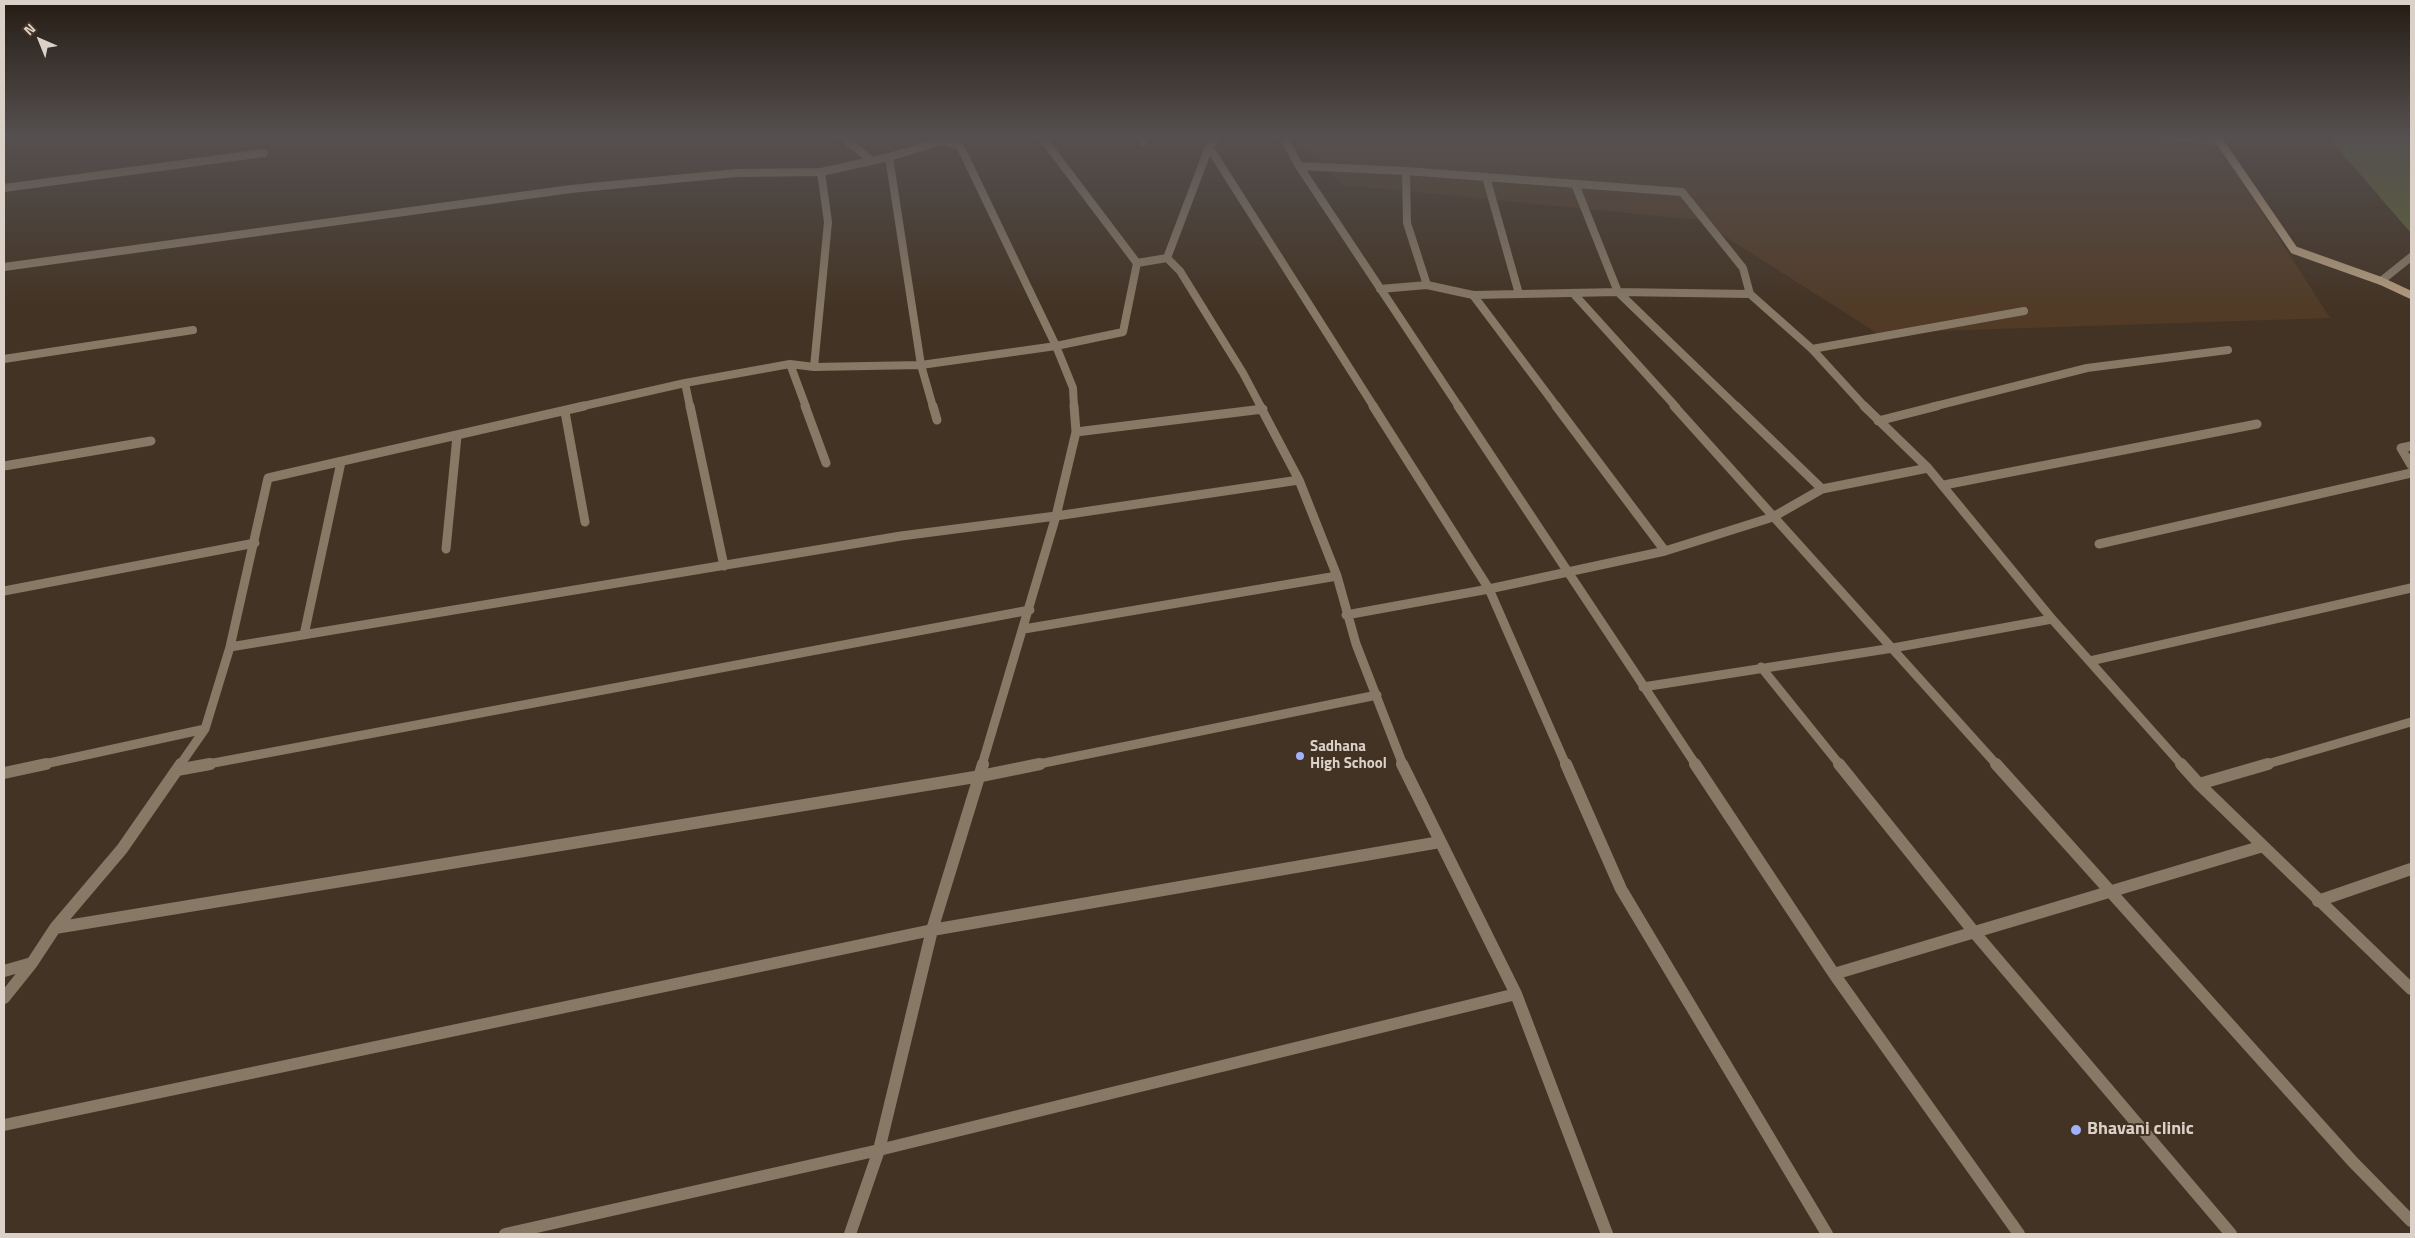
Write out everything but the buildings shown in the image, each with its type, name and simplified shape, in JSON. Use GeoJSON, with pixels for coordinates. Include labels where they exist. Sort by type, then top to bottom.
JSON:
{"type":"FeatureCollection","features":[{"type":"Feature","properties":{"kind":"street"},"geometry":{"type":"LineString","coordinates":[[4,267],[536,194]]}},
{"type":"Feature","properties":{"kind":"street"},"geometry":{"type":"LineString","coordinates":[[814,367],[828,222],[825,194]]}},
{"type":"Feature","properties":{"kind":"street"},"geometry":{"type":"LineString","coordinates":[[895,194],[921,365],[937,420]]}},
{"type":"Feature","properties":{"kind":"street"},"geometry":{"type":"LineString","coordinates":[[850,1234],[879,1150],[932,930],[981,776],[1030,610],[1056,516],[1076,432],[1072,388],[1056,346],[983,194]]}},
{"type":"Feature","properties":{"kind":"street"},"geometry":{"type":"LineString","coordinates":[[4,998],[32,963],[55,928],[122,848],[205,728],[230,647],[255,543],[268,478],[565,412],[685,383],[790,364],[814,367],[921,365],[1056,346],[1123,332],[1137,263],[1085,194]]}},
{"type":"Feature","properties":{"kind":"street"},"geometry":{"type":"LineString","coordinates":[[1167,258],[1191,194]]}},
{"type":"Feature","properties":{"kind":"street"},"geometry":{"type":"LineString","coordinates":[[1239,194],[1489,589],[1622,889],[1827,1234]]}},
{"type":"Feature","properties":{"kind":"street"},"geometry":{"type":"LineString","coordinates":[[1317,194],[1834,974],[2019,1234]]}},
{"type":"Feature","properties":{"kind":"street"},"geometry":{"type":"LineString","coordinates":[[1406,194],[1407,223],[1427,285]]}},
{"type":"Feature","properties":{"kind":"street"},"geometry":{"type":"LineString","coordinates":[[1491,194],[1519,294]]}},
{"type":"Feature","properties":{"kind":"street"},"geometry":{"type":"LineString","coordinates":[[1579,194],[1618,292],[1822,489]]}},
{"type":"Feature","properties":{"kind":"street"},"geometry":{"type":"LineString","coordinates":[[1683,194],[1743,268],[1750,294],[1812,349],[1878,421],[1944,485],[2052,619],[2199,784],[2411,989]]}},
{"type":"Feature","properties":{"kind":"street"},"geometry":{"type":"LineString","coordinates":[[2256,194],[2294,250],[2381,280],[2411,295]]}},
{"type":"Feature","properties":{"kind":"street"},"geometry":{"type":"LineString","coordinates":[[2381,280],[2411,257]]}},
{"type":"Feature","properties":{"kind":"street"},"geometry":{"type":"LineString","coordinates":[[1137,263],[1167,258]]}},
{"type":"Feature","properties":{"kind":"street"},"geometry":{"type":"LineString","coordinates":[[1167,258],[1180,271],[1263,409],[1299,480],[1337,576],[1346,615],[1377,695],[1397,754],[1516,994],[1607,1234]]}},
{"type":"Feature","properties":{"kind":"street"},"geometry":{"type":"LineString","coordinates":[[1380,289],[1427,285],[1473,295],[1618,292],[1750,294]]}},
{"type":"Feature","properties":{"kind":"street"},"geometry":{"type":"LineString","coordinates":[[1573,293],[2353,1162],[2411,1221]]}},
{"type":"Feature","properties":{"kind":"street"},"geometry":{"type":"LineString","coordinates":[[1473,295],[1664,552]]}},
{"type":"Feature","properties":{"kind":"street"},"geometry":{"type":"LineString","coordinates":[[1812,349],[2024,311]]}},
{"type":"Feature","properties":{"kind":"street"},"geometry":{"type":"LineString","coordinates":[[4,358],[192,330]]}},
{"type":"Feature","properties":{"kind":"street"},"geometry":{"type":"LineString","coordinates":[[1878,421],[2087,368],[2228,350]]}},
{"type":"Feature","properties":{"kind":"street"},"geometry":{"type":"LineString","coordinates":[[790,364],[826,463]]}},
{"type":"Feature","properties":{"kind":"street"},"geometry":{"type":"LineString","coordinates":[[685,383],[724,566]]}},
{"type":"Feature","properties":{"kind":"street"},"geometry":{"type":"LineString","coordinates":[[1076,432],[1263,409]]}},
{"type":"Feature","properties":{"kind":"street"},"geometry":{"type":"LineString","coordinates":[[565,412],[585,522]]}},
{"type":"Feature","properties":{"kind":"street"},"geometry":{"type":"LineString","coordinates":[[1944,485],[2257,424]]}},
{"type":"Feature","properties":{"kind":"street"},"geometry":{"type":"LineString","coordinates":[[446,549],[457,436]]}},
{"type":"Feature","properties":{"kind":"street"},"geometry":{"type":"LineString","coordinates":[[4,466],[152,441]]}},
{"type":"Feature","properties":{"kind":"street"},"geometry":{"type":"LineString","coordinates":[[2411,446],[2401,448],[2411,465]]}},
{"type":"Feature","properties":{"kind":"street"},"geometry":{"type":"LineString","coordinates":[[304,635],[341,462]]}},
{"type":"Feature","properties":{"kind":"street"},"geometry":{"type":"LineString","coordinates":[[1346,615],[1489,589],[1664,552],[1773,517],[1822,489],[1928,468]]}},
{"type":"Feature","properties":{"kind":"street"},"geometry":{"type":"LineString","coordinates":[[2099,544],[2411,473]]}},
{"type":"Feature","properties":{"kind":"street"},"geometry":{"type":"LineString","coordinates":[[230,647],[901,536],[1056,516],[1299,480]]}},
{"type":"Feature","properties":{"kind":"street"},"geometry":{"type":"LineString","coordinates":[[4,591],[255,543]]}},
{"type":"Feature","properties":{"kind":"street"},"geometry":{"type":"LineString","coordinates":[[1024,629],[1337,576]]}},
{"type":"Feature","properties":{"kind":"street"},"geometry":{"type":"LineString","coordinates":[[2090,661],[2411,588]]}},
{"type":"Feature","properties":{"kind":"street"},"geometry":{"type":"LineString","coordinates":[[177,770],[1030,610]]}},
{"type":"Feature","properties":{"kind":"street"},"geometry":{"type":"LineString","coordinates":[[1643,687],[1761,667],[1893,648],[2052,619]]}},
{"type":"Feature","properties":{"kind":"street"},"geometry":{"type":"LineString","coordinates":[[1761,667],[1974,932],[2232,1234]]}},
{"type":"Feature","properties":{"kind":"street"},"geometry":{"type":"LineString","coordinates":[[55,928],[981,776],[1377,695]]}},
{"type":"Feature","properties":{"kind":"street"},"geometry":{"type":"LineString","coordinates":[[2199,784],[2411,722]]}},
{"type":"Feature","properties":{"kind":"street"},"geometry":{"type":"LineString","coordinates":[[4,773],[205,728]]}},
{"type":"Feature","properties":{"kind":"street"},"geometry":{"type":"LineString","coordinates":[[4,1125],[932,930],[1440,842]]}},
{"type":"Feature","properties":{"kind":"street"},"geometry":{"type":"LineString","coordinates":[[1834,974],[2263,846]]}},
{"type":"Feature","properties":{"kind":"street"},"geometry":{"type":"LineString","coordinates":[[2318,901],[2411,869]]}},
{"type":"Feature","properties":{"kind":"street"},"geometry":{"type":"LineString","coordinates":[[4,970],[32,963]]}},
{"type":"Feature","properties":{"kind":"street"},"geometry":{"type":"LineString","coordinates":[[504,1234],[879,1150],[1516,994]]}},
{"type":"Feature","properties":{"kind":"shaded area"},"geometry":{"type":"Polygon","coordinates":[[[1432,194],[2250,194],[2330,318],[1877,333],[1699,220],[1432,194]]]}},
{"type":"Feature","properties":{"kind":"green space"},"geometry":{"type":"Polygon","coordinates":[[[2377,194],[2411,194],[2411,233],[2377,194]]]}},
{"type":"Feature","properties":{"kind":"place","name":"Sadhana High School"},"geometry":{"type":"Point","coordinates":[1300,756]}},
{"type":"Feature","properties":{"kind":"place","name":"Bhavani clinic"},"geometry":{"type":"Point","coordinates":[2076,1130]}}]}
